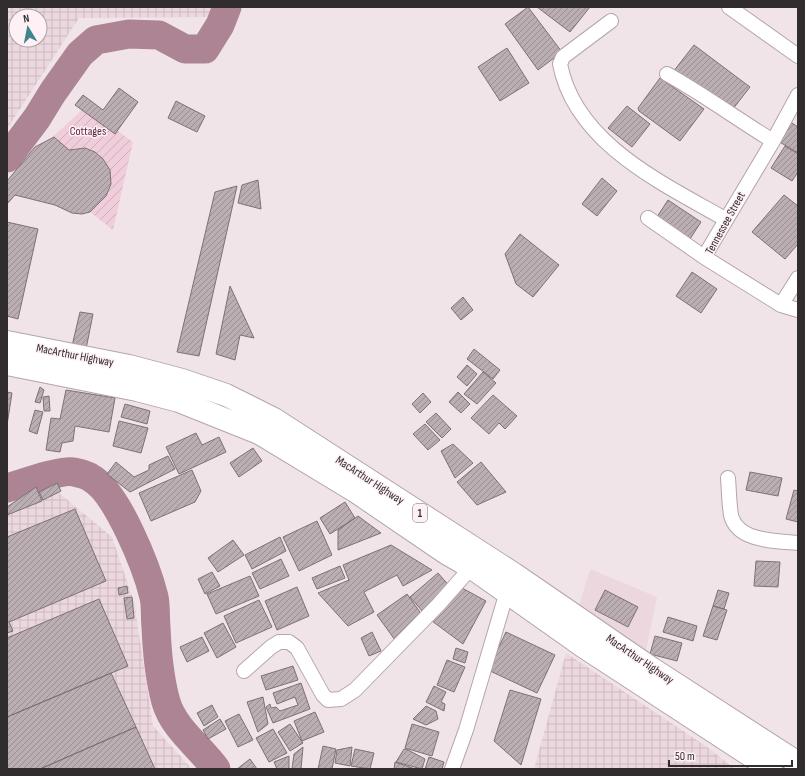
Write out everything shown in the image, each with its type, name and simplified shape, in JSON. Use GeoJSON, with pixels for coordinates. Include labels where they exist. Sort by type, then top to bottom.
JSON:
{"type":"FeatureCollection","features":[{"type":"Feature","properties":{"kind":"highway","name":"MacArthur Highway"},"geometry":{"type":"LineString","coordinates":[[7,342],[129,366],[182,380],[226,395],[274,419],[307,439],[771,769]]}},
{"type":"Feature","properties":{"kind":"highway","name":"MacArthur Highway"},"geometry":{"type":"LineString","coordinates":[[7,364],[179,401],[259,433],[355,491],[446,553],[477,560]]}},
{"type":"Feature","properties":{"kind":"highway","name":"MacArthur Highway"},"geometry":{"type":"LineString","coordinates":[[510,583],[651,668],[798,763]]}},
{"type":"Feature","properties":{"kind":"street"},"geometry":{"type":"LineString","coordinates":[[729,7],[798,56]]}},
{"type":"Feature","properties":{"kind":"street"},"geometry":{"type":"LineString","coordinates":[[611,21],[563,57],[560,64],[570,97],[590,127],[620,153],[648,175],[725,219]]}},
{"type":"Feature","properties":{"kind":"street"},"geometry":{"type":"LineString","coordinates":[[667,74],[696,90],[729,114],[773,141]]}},
{"type":"Feature","properties":{"kind":"street","name":"Tennessee Street"},"geometry":{"type":"LineString","coordinates":[[798,96],[704,257],[781,305],[798,310]]}},
{"type":"Feature","properties":{"kind":"street"},"geometry":{"type":"LineString","coordinates":[[648,218],[704,257]]}},
{"type":"Feature","properties":{"kind":"street"},"geometry":{"type":"LineString","coordinates":[[781,305],[798,278]]}},
{"type":"Feature","properties":{"kind":"street"},"geometry":{"type":"LineString","coordinates":[[728,478],[732,516],[735,524],[755,538],[798,543]]}},
{"type":"Feature","properties":{"kind":"street"},"geometry":{"type":"LineString","coordinates":[[244,671],[271,647],[279,642],[289,642],[296,648],[323,696],[328,700],[342,698],[355,690],[439,604],[477,560]]}},
{"type":"Feature","properties":{"kind":"street"},"geometry":{"type":"LineString","coordinates":[[452,769],[466,730],[510,583]]}},
{"type":"Feature","properties":{"kind":"shaded area"},"geometry":{"type":"Polygon","coordinates":[[[7,7],[218,7],[214,17],[79,18],[7,129],[7,7]]]}},
{"type":"Feature","properties":{"kind":"shaded area"},"geometry":{"type":"Polygon","coordinates":[[[47,483],[112,537],[134,602],[153,726],[192,769],[7,769],[7,510],[47,483]]]}},
{"type":"Feature","properties":{"kind":"shaded area"},"geometry":{"type":"Polygon","coordinates":[[[590,569],[657,597],[646,650],[579,606],[590,569]]]}},
{"type":"Feature","properties":{"kind":"shaded area"},"geometry":{"type":"Polygon","coordinates":[[[566,653],[707,747],[735,769],[534,769],[566,653]]]}},
{"type":"Feature","properties":{"kind":"green space","name":"Cottages"},"geometry":{"type":"Polygon","coordinates":[[[85,107],[133,142],[113,230],[90,212],[102,200],[109,189],[111,179],[105,162],[96,153],[84,148],[69,150],[53,137],[85,107]]]}},
{"type":"Feature","properties":{"kind":"building"},"geometry":{"type":"Polygon","coordinates":[[[528,7],[562,52],[538,70],[505,24],[528,7]]]}},
{"type":"Feature","properties":{"kind":"building"},"geometry":{"type":"Polygon","coordinates":[[[537,7],[590,7],[570,32],[537,7]]]}},
{"type":"Feature","properties":{"kind":"building"},"geometry":{"type":"Polygon","coordinates":[[[694,45],[750,87],[729,114],[673,72],[694,45]]]}},
{"type":"Feature","properties":{"kind":"building"},"geometry":{"type":"Polygon","coordinates":[[[507,48],[529,83],[500,101],[478,67],[507,48]]]}},
{"type":"Feature","properties":{"kind":"building"},"geometry":{"type":"Polygon","coordinates":[[[660,78],[704,109],[680,141],[639,111],[638,108],[660,78]]]}},
{"type":"Feature","properties":{"kind":"building"},"geometry":{"type":"Polygon","coordinates":[[[119,88],[138,102],[115,134],[75,105],[83,95],[103,110],[119,88]]]}},
{"type":"Feature","properties":{"kind":"building"},"geometry":{"type":"Polygon","coordinates":[[[176,101],[205,116],[197,132],[168,118],[176,101]]]}},
{"type":"Feature","properties":{"kind":"building"},"geometry":{"type":"Polygon","coordinates":[[[627,106],[650,124],[632,147],[608,128],[627,106]]]}},
{"type":"Feature","properties":{"kind":"building"},"geometry":{"type":"Polygon","coordinates":[[[789,121],[798,127],[798,153],[778,141],[789,121]]]}},
{"type":"Feature","properties":{"kind":"building"},"geometry":{"type":"Polygon","coordinates":[[[54,137],[69,150],[85,148],[95,152],[103,159],[110,170],[111,184],[106,196],[90,212],[82,214],[72,213],[55,205],[15,195],[7,204],[7,181],[35,147],[54,137]]]}},
{"type":"Feature","properties":{"kind":"building"},"geometry":{"type":"Polygon","coordinates":[[[785,146],[798,154],[798,172],[792,181],[771,168],[785,146]]]}},
{"type":"Feature","properties":{"kind":"building"},"geometry":{"type":"Polygon","coordinates":[[[602,178],[617,191],[597,216],[582,204],[602,178]]]}},
{"type":"Feature","properties":{"kind":"building"},"geometry":{"type":"Polygon","coordinates":[[[258,180],[261,209],[238,203],[242,185],[258,180]]]}},
{"type":"Feature","properties":{"kind":"building"},"geometry":{"type":"Polygon","coordinates":[[[237,186],[199,356],[177,352],[215,192],[237,186]]]}},
{"type":"Feature","properties":{"kind":"building"},"geometry":{"type":"Polygon","coordinates":[[[784,195],[798,206],[798,244],[785,259],[752,232],[784,195]]]}},
{"type":"Feature","properties":{"kind":"building"},"geometry":{"type":"Polygon","coordinates":[[[668,200],[701,222],[688,242],[655,220],[668,200]]]}},
{"type":"Feature","properties":{"kind":"building"},"geometry":{"type":"Polygon","coordinates":[[[7,222],[38,229],[18,319],[7,316],[7,222]]]}},
{"type":"Feature","properties":{"kind":"building"},"geometry":{"type":"Polygon","coordinates":[[[520,234],[559,265],[533,297],[516,284],[505,254],[520,234]]]}},
{"type":"Feature","properties":{"kind":"building"},"geometry":{"type":"Polygon","coordinates":[[[692,272],[717,289],[701,313],[676,296],[692,272]]]}},
{"type":"Feature","properties":{"kind":"building"},"geometry":{"type":"Polygon","coordinates":[[[230,286],[254,338],[240,335],[235,360],[216,354],[230,286]]]}},
{"type":"Feature","properties":{"kind":"building"},"geometry":{"type":"Polygon","coordinates":[[[463,297],[473,310],[461,320],[451,308],[463,297]]]}},
{"type":"Feature","properties":{"kind":"building"},"geometry":{"type":"Polygon","coordinates":[[[80,312],[93,314],[86,349],[72,346],[80,312]]]}},
{"type":"Feature","properties":{"kind":"building"},"geometry":{"type":"Polygon","coordinates":[[[474,349],[500,370],[493,379],[467,359],[474,349]]]}},
{"type":"Feature","properties":{"kind":"building"},"geometry":{"type":"Polygon","coordinates":[[[467,365],[477,374],[467,386],[457,377],[467,365]]]}},
{"type":"Feature","properties":{"kind":"building"},"geometry":{"type":"Polygon","coordinates":[[[483,372],[496,383],[477,404],[464,394],[483,372]]]}},
{"type":"Feature","properties":{"kind":"building"},"geometry":{"type":"Polygon","coordinates":[[[40,387],[44,390],[40,403],[35,402],[40,387]]]}},
{"type":"Feature","properties":{"kind":"building"},"geometry":{"type":"Polygon","coordinates":[[[66,390],[115,398],[109,432],[75,426],[73,441],[62,443],[60,452],[46,450],[51,418],[60,419],[66,390]]]}},
{"type":"Feature","properties":{"kind":"building"},"geometry":{"type":"Polygon","coordinates":[[[7,392],[12,393],[7,425],[7,392]]]}},
{"type":"Feature","properties":{"kind":"building"},"geometry":{"type":"Polygon","coordinates":[[[458,392],[470,404],[461,413],[449,402],[458,392]]]}},
{"type":"Feature","properties":{"kind":"building"},"geometry":{"type":"Polygon","coordinates":[[[423,393],[431,402],[420,413],[412,404],[423,393]]]}},
{"type":"Feature","properties":{"kind":"building"},"geometry":{"type":"Polygon","coordinates":[[[493,395],[517,416],[505,429],[499,423],[489,434],[471,418],[493,395]]]}},
{"type":"Feature","properties":{"kind":"building"},"geometry":{"type":"Polygon","coordinates":[[[49,396],[50,411],[44,411],[43,397],[49,396]]]}},
{"type":"Feature","properties":{"kind":"building"},"geometry":{"type":"Polygon","coordinates":[[[125,404],[150,411],[147,424],[121,417],[125,404]]]}},
{"type":"Feature","properties":{"kind":"building"},"geometry":{"type":"Polygon","coordinates":[[[35,410],[43,412],[37,434],[29,431],[35,410]]]}},
{"type":"Feature","properties":{"kind":"building"},"geometry":{"type":"Polygon","coordinates":[[[436,413],[451,429],[442,438],[426,422],[436,413]]]}},
{"type":"Feature","properties":{"kind":"building"},"geometry":{"type":"Polygon","coordinates":[[[119,421],[148,428],[141,453],[113,446],[119,421]]]}},
{"type":"Feature","properties":{"kind":"building"},"geometry":{"type":"Polygon","coordinates":[[[425,424],[440,440],[428,450],[413,434],[425,424]]]}},
{"type":"Feature","properties":{"kind":"building"},"geometry":{"type":"Polygon","coordinates":[[[196,433],[202,445],[219,437],[226,452],[179,474],[166,447],[196,433]]]}},
{"type":"Feature","properties":{"kind":"building"},"geometry":{"type":"Polygon","coordinates":[[[453,444],[473,463],[455,478],[441,451],[453,444]]]}},
{"type":"Feature","properties":{"kind":"building"},"geometry":{"type":"Polygon","coordinates":[[[253,448],[262,461],[239,477],[230,463],[253,448]]]}},
{"type":"Feature","properties":{"kind":"building"},"geometry":{"type":"Polygon","coordinates":[[[168,456],[175,469],[130,492],[107,474],[116,462],[134,477],[149,470],[149,465],[168,456]]]}},
{"type":"Feature","properties":{"kind":"building"},"geometry":{"type":"Polygon","coordinates":[[[481,462],[506,492],[477,505],[457,482],[481,462]]]}},
{"type":"Feature","properties":{"kind":"building"},"geometry":{"type":"Polygon","coordinates":[[[192,470],[201,491],[195,502],[151,521],[139,493],[192,470]]]}},
{"type":"Feature","properties":{"kind":"building"},"geometry":{"type":"Polygon","coordinates":[[[750,472],[782,478],[778,496],[746,490],[750,472]]]}},
{"type":"Feature","properties":{"kind":"building"},"geometry":{"type":"Polygon","coordinates":[[[57,483],[61,491],[43,500],[39,492],[57,483]]]}},
{"type":"Feature","properties":{"kind":"building"},"geometry":{"type":"Polygon","coordinates":[[[36,487],[42,501],[7,515],[7,507],[36,487]]]}},
{"type":"Feature","properties":{"kind":"building"},"geometry":{"type":"Polygon","coordinates":[[[794,490],[798,491],[798,522],[786,519],[794,490]]]}},
{"type":"Feature","properties":{"kind":"building"},"geometry":{"type":"Polygon","coordinates":[[[345,502],[355,518],[330,534],[320,518],[345,502]]]}},
{"type":"Feature","properties":{"kind":"building"},"geometry":{"type":"Polygon","coordinates":[[[75,509],[106,581],[9,622],[13,631],[7,633],[7,537],[75,509]]]}},
{"type":"Feature","properties":{"kind":"building"},"geometry":{"type":"Polygon","coordinates":[[[358,516],[381,533],[338,550],[338,530],[358,516]]]}},
{"type":"Feature","properties":{"kind":"building"},"geometry":{"type":"Polygon","coordinates":[[[317,521],[332,555],[299,571],[283,537],[317,521]]]}},
{"type":"Feature","properties":{"kind":"building"},"geometry":{"type":"Polygon","coordinates":[[[280,537],[286,551],[252,569],[245,555],[280,537]]]}},
{"type":"Feature","properties":{"kind":"building"},"geometry":{"type":"Polygon","coordinates":[[[233,540],[244,555],[218,572],[208,558],[233,540]]]}},
{"type":"Feature","properties":{"kind":"building"},"geometry":{"type":"Polygon","coordinates":[[[391,545],[432,570],[403,586],[397,575],[364,592],[374,612],[348,626],[318,593],[349,580],[343,565],[391,545]]]}},
{"type":"Feature","properties":{"kind":"building"},"geometry":{"type":"Polygon","coordinates":[[[281,559],[289,576],[260,589],[252,573],[281,559]]]}},
{"type":"Feature","properties":{"kind":"building"},"geometry":{"type":"Polygon","coordinates":[[[756,561],[780,562],[778,587],[754,586],[756,561]]]}},
{"type":"Feature","properties":{"kind":"building"},"geometry":{"type":"Polygon","coordinates":[[[340,566],[345,578],[317,589],[312,578],[340,566]]]}},
{"type":"Feature","properties":{"kind":"building"},"geometry":{"type":"Polygon","coordinates":[[[212,572],[220,586],[205,594],[198,579],[212,572]]]}},
{"type":"Feature","properties":{"kind":"building"},"geometry":{"type":"Polygon","coordinates":[[[438,573],[451,588],[423,612],[410,597],[438,573]]]}},
{"type":"Feature","properties":{"kind":"building"},"geometry":{"type":"Polygon","coordinates":[[[250,576],[259,596],[216,614],[207,594],[250,576]]]}},
{"type":"Feature","properties":{"kind":"building"},"geometry":{"type":"Polygon","coordinates":[[[127,586],[128,593],[119,595],[118,588],[127,586]]]}},
{"type":"Feature","properties":{"kind":"building"},"geometry":{"type":"Polygon","coordinates":[[[297,587],[309,616],[277,630],[265,601],[297,587]]]}},
{"type":"Feature","properties":{"kind":"building"},"geometry":{"type":"Polygon","coordinates":[[[462,588],[486,601],[463,644],[432,621],[462,588]]]}},
{"type":"Feature","properties":{"kind":"building"},"geometry":{"type":"Polygon","coordinates":[[[605,590],[638,607],[628,627],[595,610],[605,590]]]}},
{"type":"Feature","properties":{"kind":"building"},"geometry":{"type":"Polygon","coordinates":[[[718,590],[729,593],[724,609],[713,606],[718,590]]]}},
{"type":"Feature","properties":{"kind":"building"},"geometry":{"type":"Polygon","coordinates":[[[407,594],[422,615],[395,640],[377,615],[407,594]]]}},
{"type":"Feature","properties":{"kind":"building"},"geometry":{"type":"Polygon","coordinates":[[[132,597],[134,618],[127,619],[124,598],[132,597]]]}},
{"type":"Feature","properties":{"kind":"building"},"geometry":{"type":"Polygon","coordinates":[[[99,599],[128,666],[7,717],[7,638],[99,599]]]}},
{"type":"Feature","properties":{"kind":"building"},"geometry":{"type":"Polygon","coordinates":[[[259,600],[272,627],[236,643],[224,616],[259,600]]]}},
{"type":"Feature","properties":{"kind":"building"},"geometry":{"type":"Polygon","coordinates":[[[713,606],[727,610],[717,640],[703,636],[713,606]]]}},
{"type":"Feature","properties":{"kind":"building"},"geometry":{"type":"Polygon","coordinates":[[[668,617],[697,626],[693,641],[663,632],[668,617]]]}},
{"type":"Feature","properties":{"kind":"building"},"geometry":{"type":"Polygon","coordinates":[[[223,623],[236,647],[217,658],[204,633],[223,623]]]}},
{"type":"Feature","properties":{"kind":"building"},"geometry":{"type":"Polygon","coordinates":[[[372,632],[381,651],[369,656],[361,638],[372,632]]]}},
{"type":"Feature","properties":{"kind":"building"},"geometry":{"type":"Polygon","coordinates":[[[506,632],[555,655],[537,693],[488,670],[506,632]]]}},
{"type":"Feature","properties":{"kind":"building"},"geometry":{"type":"Polygon","coordinates":[[[655,636],[682,643],[677,661],[650,654],[655,636]]]}},
{"type":"Feature","properties":{"kind":"building"},"geometry":{"type":"Polygon","coordinates":[[[202,637],[209,651],[187,662],[180,647],[202,637]]]}},
{"type":"Feature","properties":{"kind":"building"},"geometry":{"type":"Polygon","coordinates":[[[456,648],[468,652],[465,663],[453,659],[456,648]]]}},
{"type":"Feature","properties":{"kind":"building"},"geometry":{"type":"Polygon","coordinates":[[[447,660],[465,667],[454,692],[437,685],[447,660]]]}},
{"type":"Feature","properties":{"kind":"building"},"geometry":{"type":"Polygon","coordinates":[[[293,666],[298,680],[266,690],[261,676],[293,666]]]}},
{"type":"Feature","properties":{"kind":"building"},"geometry":{"type":"Polygon","coordinates":[[[111,673],[136,727],[40,769],[7,769],[7,717],[111,673]]]}},
{"type":"Feature","properties":{"kind":"building"},"geometry":{"type":"Polygon","coordinates":[[[301,683],[310,709],[273,723],[266,707],[270,704],[271,708],[276,707],[280,711],[298,705],[295,697],[277,704],[273,693],[301,683]]]}},
{"type":"Feature","properties":{"kind":"building"},"geometry":{"type":"Polygon","coordinates":[[[434,686],[446,692],[441,702],[445,704],[444,711],[426,702],[434,686]]]}},
{"type":"Feature","properties":{"kind":"building"},"geometry":{"type":"Polygon","coordinates":[[[510,690],[541,699],[521,765],[494,741],[510,690]]]}},
{"type":"Feature","properties":{"kind":"building"},"geometry":{"type":"Polygon","coordinates":[[[263,697],[268,724],[258,732],[247,702],[263,697]]]}},
{"type":"Feature","properties":{"kind":"building"},"geometry":{"type":"Polygon","coordinates":[[[212,705],[218,717],[204,726],[197,713],[212,705]]]}},
{"type":"Feature","properties":{"kind":"building"},"geometry":{"type":"Polygon","coordinates":[[[426,706],[436,711],[438,719],[426,725],[413,719],[426,706]]]}},
{"type":"Feature","properties":{"kind":"building"},"geometry":{"type":"Polygon","coordinates":[[[315,712],[324,732],[302,741],[294,721],[315,712]]]}},
{"type":"Feature","properties":{"kind":"building"},"geometry":{"type":"Polygon","coordinates":[[[239,714],[253,740],[238,747],[225,721],[239,714]]]}},
{"type":"Feature","properties":{"kind":"building"},"geometry":{"type":"Polygon","coordinates":[[[220,719],[226,729],[208,739],[203,730],[220,719]]]}},
{"type":"Feature","properties":{"kind":"building"},"geometry":{"type":"Polygon","coordinates":[[[290,724],[303,743],[290,751],[278,732],[290,724]]]}},
{"type":"Feature","properties":{"kind":"building"},"geometry":{"type":"Polygon","coordinates":[[[412,724],[439,732],[432,756],[405,748],[412,724]]]}},
{"type":"Feature","properties":{"kind":"building"},"geometry":{"type":"Polygon","coordinates":[[[136,727],[155,769],[40,769],[136,727]]]}},
{"type":"Feature","properties":{"kind":"building"},"geometry":{"type":"Polygon","coordinates":[[[273,729],[287,753],[269,762],[256,738],[273,729]]]}},
{"type":"Feature","properties":{"kind":"building"},"geometry":{"type":"Polygon","coordinates":[[[323,746],[336,749],[332,769],[318,769],[323,746]]]}},
{"type":"Feature","properties":{"kind":"building"},"geometry":{"type":"Polygon","coordinates":[[[303,747],[301,769],[292,769],[294,754],[303,747]]]}},
{"type":"Feature","properties":{"kind":"building"},"geometry":{"type":"Polygon","coordinates":[[[352,747],[350,766],[335,763],[337,750],[352,747]]]}},
{"type":"Feature","properties":{"kind":"building"},"geometry":{"type":"Polygon","coordinates":[[[355,749],[374,753],[370,769],[351,766],[355,749]]]}},
{"type":"Feature","properties":{"kind":"building"},"geometry":{"type":"Polygon","coordinates":[[[404,749],[425,759],[422,769],[396,762],[404,749]]]}},
{"type":"Feature","properties":{"kind":"building"},"geometry":{"type":"Polygon","coordinates":[[[289,756],[289,769],[277,769],[274,762],[289,756]]]}},
{"type":"Feature","properties":{"kind":"building"},"geometry":{"type":"Polygon","coordinates":[[[429,757],[444,762],[442,769],[425,769],[429,757]]]}},
{"type":"Feature","properties":{"kind":"building"},"geometry":{"type":"Polygon","coordinates":[[[250,759],[257,769],[237,769],[250,759]]]}},
{"type":"Feature","properties":{"kind":"building"},"geometry":{"type":"Polygon","coordinates":[[[395,762],[415,769],[394,769],[395,762]]]}},
{"type":"Feature","properties":{"kind":"waterway"},"geometry":{"type":"LineString","coordinates":[[7,158],[37,118],[53,92],[80,54],[96,40],[129,34],[159,35],[185,49],[205,49],[220,25],[227,7]]}},
{"type":"Feature","properties":{"kind":"waterway"},"geometry":{"type":"LineString","coordinates":[[7,488],[51,475],[74,472],[91,478],[101,486],[111,498],[121,514],[138,550],[154,597],[159,664],[166,702],[175,721],[216,769]]}}]}
